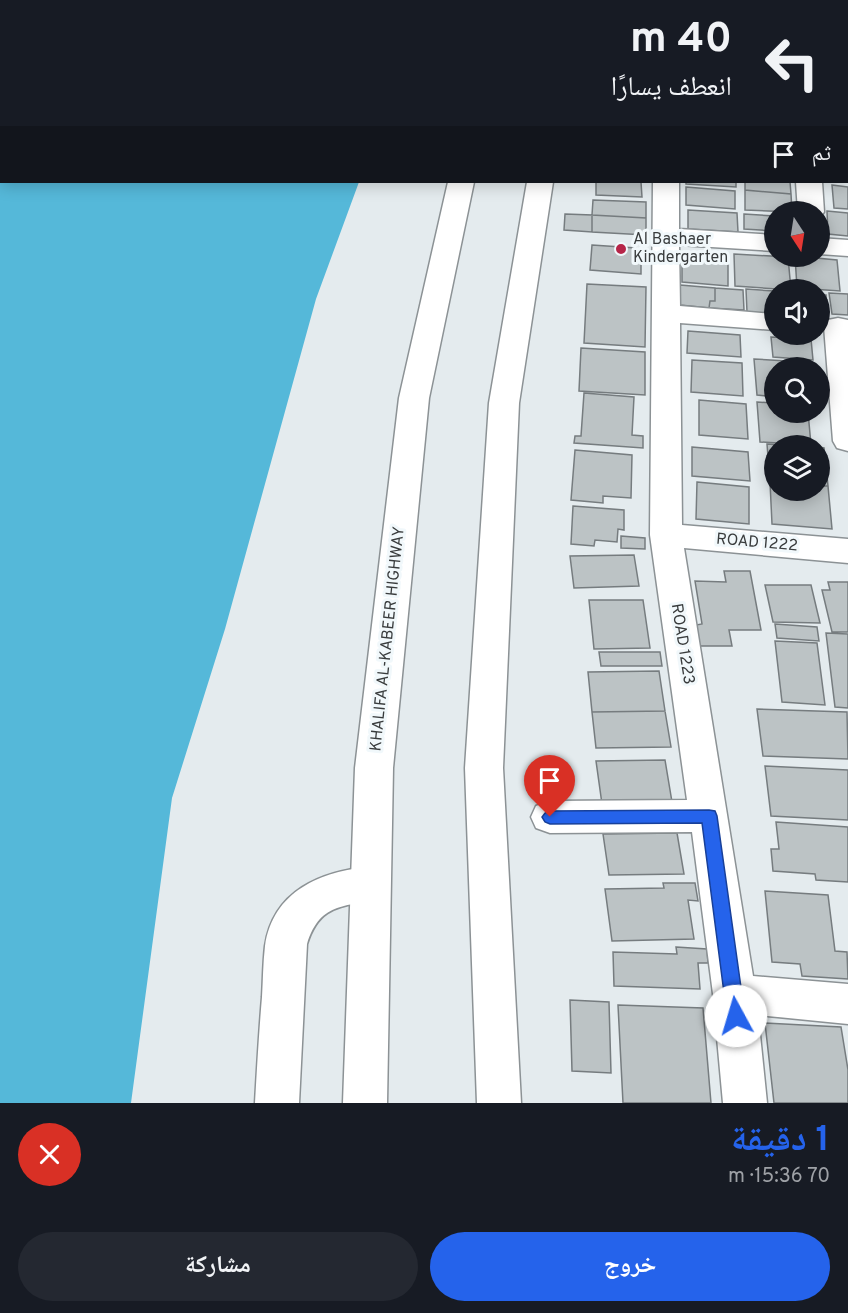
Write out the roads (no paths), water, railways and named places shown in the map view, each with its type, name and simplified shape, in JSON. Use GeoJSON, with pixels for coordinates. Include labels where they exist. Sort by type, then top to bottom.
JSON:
{"type":"FeatureCollection","features":[{"type":"Feature","properties":{"kind":"street","name":"KHALIFA AL-KABEER HIGHWAY"},"geometry":{"type":"LineString","coordinates":[[364,1103],[374,768],[414,398],[461,183]]}},
{"type":"Feature","properties":{"kind":"street"},"geometry":{"type":"LineString","coordinates":[[499,1103],[484,768],[504,403],[540,183]]}},
{"type":"Feature","properties":{"kind":"street","name":"ROAD 1223"},"geometry":{"type":"LineString","coordinates":[[666,183],[666,535],[734,994],[745,1103]]}},
{"type":"Feature","properties":{"kind":"street"},"geometry":{"type":"LineString","coordinates":[[809,183],[810,201]]}},
{"type":"Feature","properties":{"kind":"street"},"geometry":{"type":"LineString","coordinates":[[666,236],[764,242]]}},
{"type":"Feature","properties":{"kind":"street"},"geometry":{"type":"LineString","coordinates":[[830,247],[848,248]]}},
{"type":"Feature","properties":{"kind":"street"},"geometry":{"type":"LineString","coordinates":[[666,313],[764,321]]}},
{"type":"Feature","properties":{"kind":"street"},"geometry":{"type":"LineString","coordinates":[[835,326],[848,441]]}},
{"type":"Feature","properties":{"kind":"street","name":"ROAD 1222"},"geometry":{"type":"LineString","coordinates":[[666,535],[848,551]]}},
{"type":"Feature","properties":{"kind":"street"},"geometry":{"type":"LineString","coordinates":[[550,817],[709,816]]}},
{"type":"Feature","properties":{"kind":"street"},"geometry":{"type":"LineString","coordinates":[[277,1103],[286,944],[291,925],[301,910],[332,890],[351,885],[370,884]]}},
{"type":"Feature","properties":{"kind":"street"},"geometry":{"type":"LineString","coordinates":[[734,994],[848,1004]]}},
{"type":"Feature","properties":{"kind":"water"},"geometry":{"type":"Polygon","coordinates":[[[0,183],[359,183],[316,299],[225,629],[172,798],[131,1103],[0,1103],[0,183]]]}},
{"type":"Feature","properties":{"kind":"place","name":"Al Bashaer Kindergarten"},"geometry":{"type":"Point","coordinates":[621,249]}}]}
